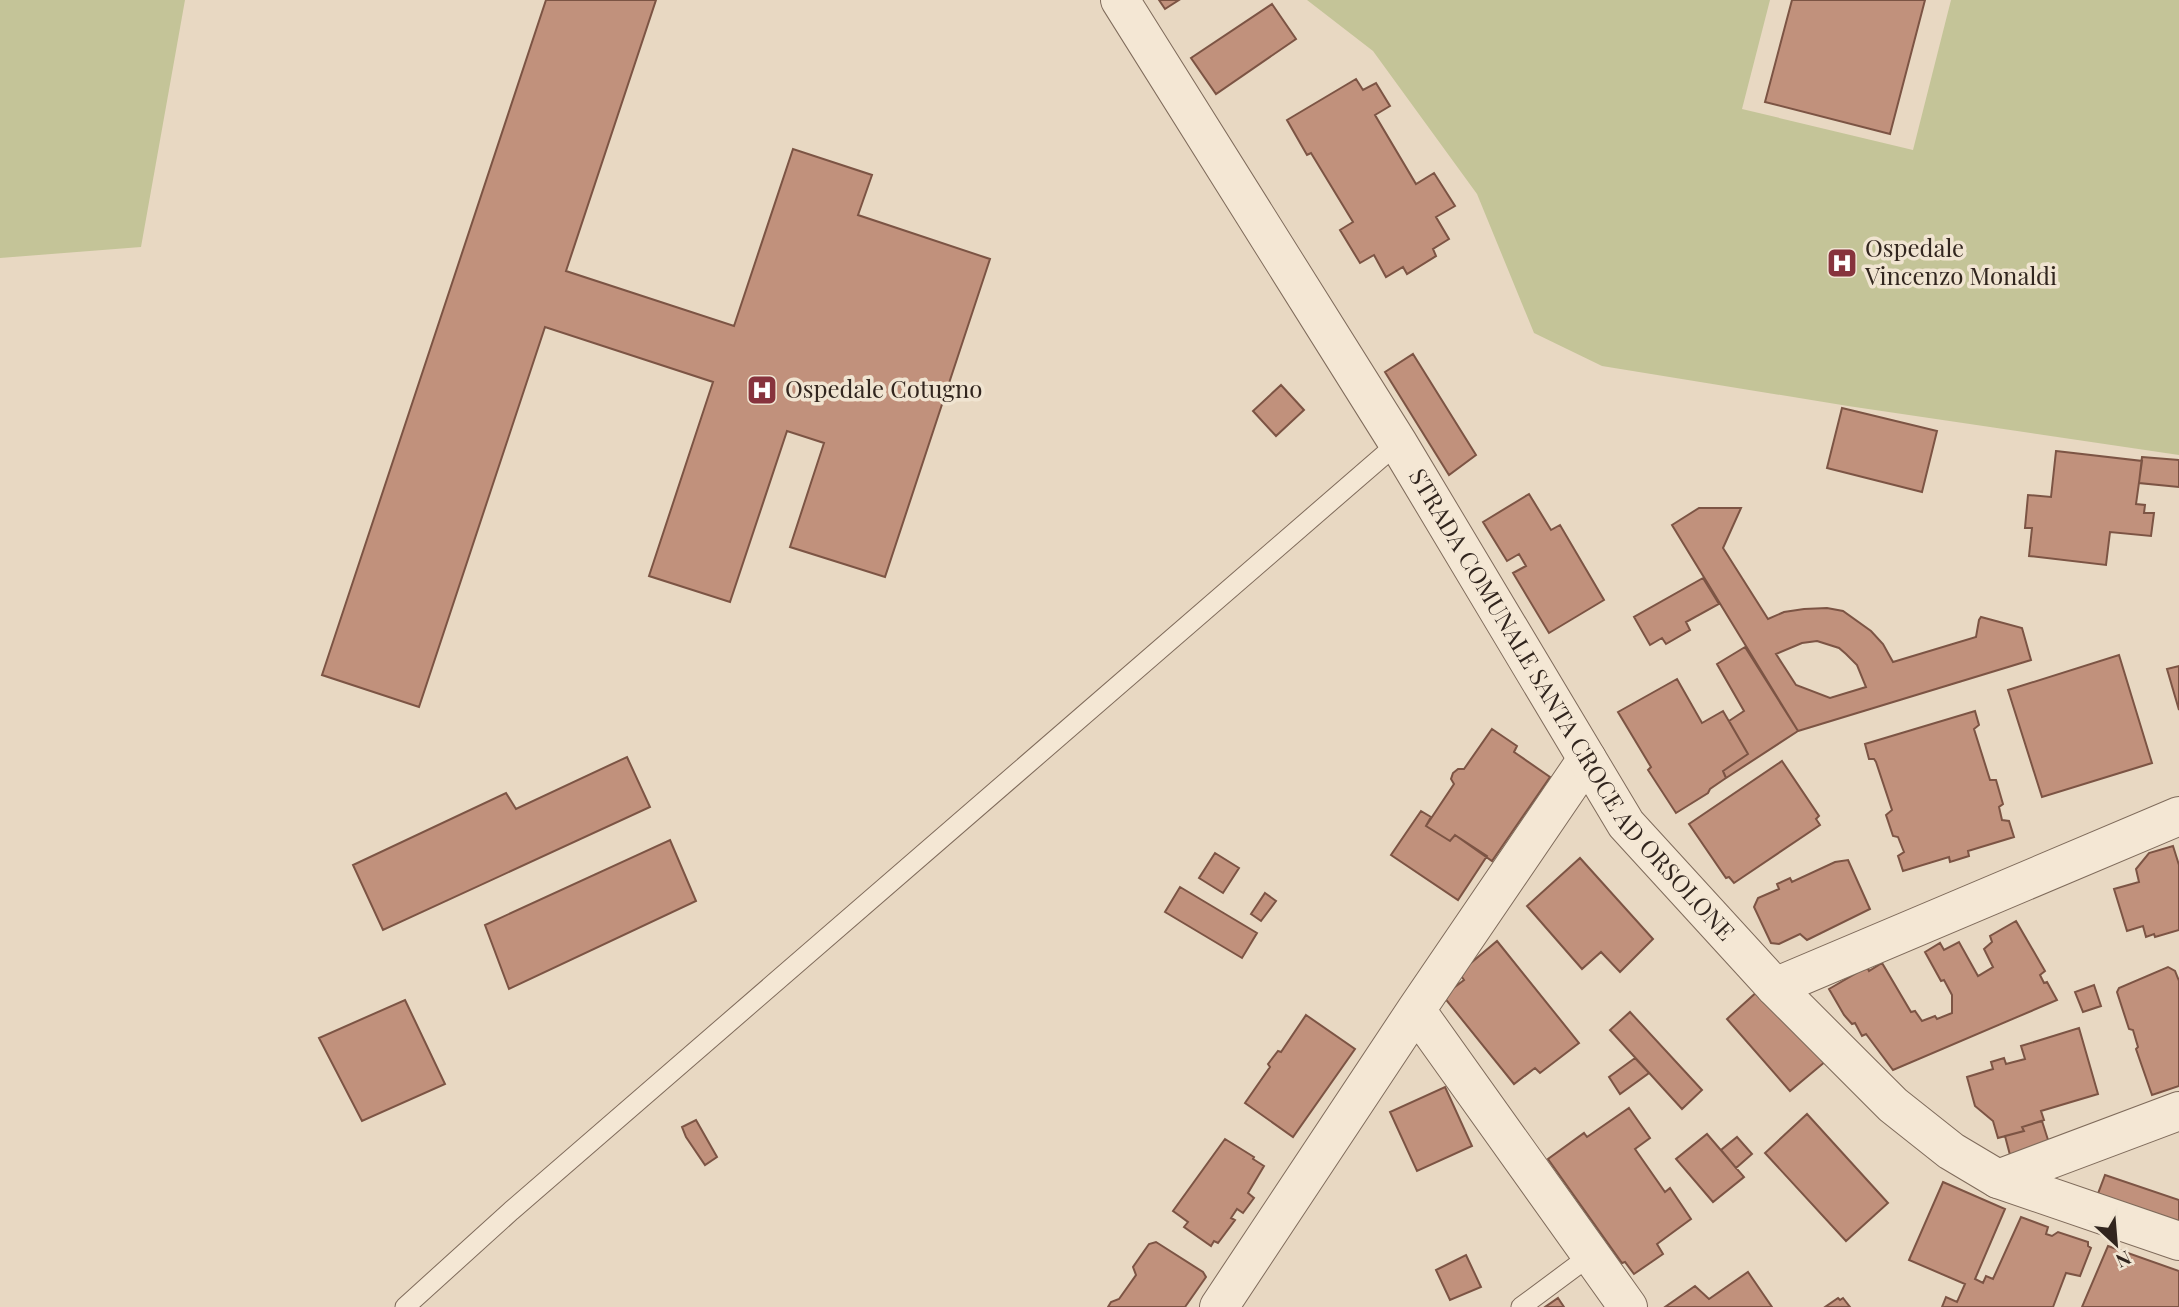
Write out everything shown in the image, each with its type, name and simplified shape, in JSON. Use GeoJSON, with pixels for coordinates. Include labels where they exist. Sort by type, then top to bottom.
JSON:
{"type":"FeatureCollection","features":[{"type":"Feature","properties":{"kind":"street","name":"STRADA COMUNALE SANTA CROCE AD ORSOLONE"},"geometry":{"type":"LineString","coordinates":[[1120,0],[1398,443],[1626,824],[1775,987],[1893,1105],[1951,1150],[1998,1179],[2179,1241]]}},
{"type":"Feature","properties":{"kind":"street"},"geometry":{"type":"LineString","coordinates":[[1219,1307],[1587,759]]}},
{"type":"Feature","properties":{"kind":"street"},"geometry":{"type":"LineString","coordinates":[[1775,987],[2179,816]]}},
{"type":"Feature","properties":{"kind":"street"},"geometry":{"type":"LineString","coordinates":[[1416,1010],[1628,1307]]}},
{"type":"Feature","properties":{"kind":"street"},"geometry":{"type":"LineString","coordinates":[[1998,1179],[2179,1111]]}},
{"type":"Feature","properties":{"kind":"lane"},"geometry":{"type":"LineString","coordinates":[[405,1307],[511,1211],[1398,443]]}},
{"type":"Feature","properties":{"kind":"lane"},"geometry":{"type":"LineString","coordinates":[[1521,1307],[1591,1255]]}},
{"type":"Feature","properties":{"kind":"green space"},"geometry":{"type":"Polygon","coordinates":[[[0,0],[185,0],[141,247],[0,258],[0,0]]]}},
{"type":"Feature","properties":{"kind":"green space","name":"Ospedale Vincenzo Monaldi"},"geometry":{"type":"Polygon","coordinates":[[[1307,0],[1770,0],[1742,109],[1913,150],[1951,0],[2179,0],[2179,455],[1602,366],[1534,333],[1477,194],[1373,51],[1307,0]]]}},
{"type":"Feature","properties":{"kind":"building"},"geometry":{"type":"Polygon","coordinates":[[[546,0],[656,0],[566,271],[734,326],[793,149],[872,175],[858,215],[990,259],[885,577],[790,547],[824,443],[787,431],[730,602],[649,576],[713,382],[545,327],[419,707],[322,675],[546,0]]]}},
{"type":"Feature","properties":{"kind":"building"},"geometry":{"type":"Polygon","coordinates":[[[1159,0],[1179,0],[1165,9],[1159,0]]]}},
{"type":"Feature","properties":{"kind":"building"},"geometry":{"type":"Polygon","coordinates":[[[1792,0],[1925,0],[1890,134],[1765,102],[1792,0]]]}},
{"type":"Feature","properties":{"kind":"building"},"geometry":{"type":"Polygon","coordinates":[[[1272,4],[1296,39],[1216,94],[1191,58],[1272,4]]]}},
{"type":"Feature","properties":{"kind":"building"},"geometry":{"type":"Polygon","coordinates":[[[1356,79],[1363,90],[1376,83],[1390,106],[1375,115],[1416,184],[1434,173],[1455,206],[1436,217],[1449,239],[1433,249],[1436,256],[1407,274],[1403,267],[1386,277],[1374,255],[1360,263],[1340,230],[1353,222],[1311,153],[1307,155],[1287,120],[1356,79]]]}},
{"type":"Feature","properties":{"kind":"building"},"geometry":{"type":"Polygon","coordinates":[[[1413,354],[1476,455],[1449,475],[1385,372],[1413,354]]]}},
{"type":"Feature","properties":{"kind":"building"},"geometry":{"type":"Polygon","coordinates":[[[1281,385],[1304,410],[1276,436],[1253,411],[1281,385]]]}},
{"type":"Feature","properties":{"kind":"building"},"geometry":{"type":"Polygon","coordinates":[[[1842,408],[1937,431],[1922,492],[1827,468],[1842,408]]]}},
{"type":"Feature","properties":{"kind":"building"},"geometry":{"type":"Polygon","coordinates":[[[2056,451],[2142,461],[2136,504],[2145,505],[2144,513],[2154,513],[2151,536],[2110,532],[2106,565],[2029,556],[2032,528],[2025,528],[2028,495],[2051,497],[2056,451]]]}},
{"type":"Feature","properties":{"kind":"building"},"geometry":{"type":"Polygon","coordinates":[[[2142,457],[2179,460],[2179,487],[2139,483],[2142,457]]]}},
{"type":"Feature","properties":{"kind":"building"},"geometry":{"type":"Polygon","coordinates":[[[1529,494],[1551,530],[1560,525],[1604,600],[1549,633],[1513,573],[1526,566],[1519,554],[1507,561],[1483,522],[1529,494]]]}},
{"type":"Feature","properties":{"kind":"building"},"geometry":{"type":"Polygon","coordinates":[[[1699,508],[1741,508],[1723,548],[1768,619],[1784,612],[1804,609],[1827,608],[1843,611],[1871,631],[1883,644],[1893,662],[1976,637],[1981,617],[2022,628],[2031,660],[1798,731],[1672,525],[1699,508]],[[1817,641],[1802,643],[1776,654],[1796,685],[1830,698],[1866,687],[1857,665],[1839,648],[1817,641]]]}},
{"type":"Feature","properties":{"kind":"building"},"geometry":{"type":"Polygon","coordinates":[[[1703,578],[1719,604],[1686,622],[1690,630],[1666,644],[1662,638],[1650,645],[1634,617],[1703,578]]]}},
{"type":"Feature","properties":{"kind":"building"},"geometry":{"type":"Polygon","coordinates":[[[1745,647],[1798,731],[1726,778],[1723,771],[1748,754],[1729,721],[1744,711],[1717,664],[1745,647]]]}},
{"type":"Feature","properties":{"kind":"building"},"geometry":{"type":"Polygon","coordinates":[[[2119,655],[2152,763],[2042,797],[2008,690],[2119,655]]]}},
{"type":"Feature","properties":{"kind":"building"},"geometry":{"type":"Polygon","coordinates":[[[2179,666],[2179,710],[2167,669],[2179,666]]]}},
{"type":"Feature","properties":{"kind":"building"},"geometry":{"type":"Polygon","coordinates":[[[1677,679],[1702,723],[1723,711],[1748,754],[1723,771],[1726,778],[1708,793],[1676,813],[1648,770],[1651,767],[1618,712],[1677,679]]]}},
{"type":"Feature","properties":{"kind":"building"},"geometry":{"type":"Polygon","coordinates":[[[1975,711],[1979,725],[1974,729],[1990,780],[1996,780],[2003,804],[1999,807],[2002,820],[2009,821],[2014,837],[1968,851],[1969,856],[1950,862],[1949,857],[1903,871],[1898,856],[1904,852],[1898,837],[1893,836],[1886,815],[1892,810],[1876,762],[1869,759],[1865,744],[1975,711]]]}},
{"type":"Feature","properties":{"kind":"building"},"geometry":{"type":"Polygon","coordinates":[[[1492,729],[1517,746],[1514,752],[1550,777],[1492,861],[1455,835],[1450,841],[1426,826],[1454,784],[1451,779],[1453,773],[1464,769],[1492,729]]]}},
{"type":"Feature","properties":{"kind":"building"},"geometry":{"type":"Polygon","coordinates":[[[627,757],[650,807],[383,930],[353,865],[506,793],[516,809],[627,757]]]}},
{"type":"Feature","properties":{"kind":"building"},"geometry":{"type":"Polygon","coordinates":[[[1782,761],[1819,816],[1816,819],[1820,825],[1734,883],[1729,877],[1726,878],[1689,824],[1782,761]]]}},
{"type":"Feature","properties":{"kind":"building"},"geometry":{"type":"Polygon","coordinates":[[[1421,811],[1431,817],[1426,826],[1450,841],[1455,835],[1487,856],[1458,900],[1391,855],[1421,811]]]}},
{"type":"Feature","properties":{"kind":"building"},"geometry":{"type":"Polygon","coordinates":[[[670,840],[696,901],[509,989],[485,925],[670,840]]]}},
{"type":"Feature","properties":{"kind":"building"},"geometry":{"type":"Polygon","coordinates":[[[2173,846],[2179,865],[2179,930],[2155,937],[2154,934],[2146,937],[2143,926],[2127,931],[2114,889],[2139,882],[2136,869],[2149,853],[2173,846]]]}},
{"type":"Feature","properties":{"kind":"building"},"geometry":{"type":"Polygon","coordinates":[[[1215,853],[1239,868],[1223,893],[1199,878],[1215,853]]]}},
{"type":"Feature","properties":{"kind":"building"},"geometry":{"type":"Polygon","coordinates":[[[1580,858],[1653,939],[1620,972],[1601,952],[1582,969],[1527,906],[1580,858]]]}},
{"type":"Feature","properties":{"kind":"building"},"geometry":{"type":"Polygon","coordinates":[[[1848,860],[1870,909],[1807,940],[1800,934],[1779,944],[1771,943],[1754,907],[1758,898],[1779,889],[1777,884],[1790,878],[1792,882],[1835,862],[1848,860]]]}},
{"type":"Feature","properties":{"kind":"building"},"geometry":{"type":"Polygon","coordinates":[[[1180,887],[1257,933],[1242,958],[1165,912],[1180,887]]]}},
{"type":"Feature","properties":{"kind":"building"},"geometry":{"type":"Polygon","coordinates":[[[1265,893],[1276,901],[1261,921],[1251,914],[1265,893]]]}},
{"type":"Feature","properties":{"kind":"building"},"geometry":{"type":"Polygon","coordinates":[[[2016,921],[2045,971],[2040,975],[2044,983],[2047,982],[2057,1000],[1893,1070],[1866,1034],[1862,1036],[1855,1023],[1852,1024],[1844,1015],[1829,989],[1867,967],[1869,971],[1882,963],[1911,1012],[1915,1011],[1922,1021],[1935,1016],[1937,1019],[1952,1013],[1952,995],[1925,952],[1940,943],[1944,950],[1959,942],[1978,976],[1993,967],[1984,949],[1992,942],[1990,936],[2016,921]]]}},
{"type":"Feature","properties":{"kind":"building"},"geometry":{"type":"Polygon","coordinates":[[[1497,941],[1579,1043],[1540,1073],[1535,1068],[1514,1084],[1443,996],[1464,980],[1459,973],[1497,941]]]}},
{"type":"Feature","properties":{"kind":"building"},"geometry":{"type":"Polygon","coordinates":[[[2168,967],[2175,971],[2179,981],[2179,1086],[2152,1095],[2136,1049],[2138,1047],[2133,1030],[2129,1029],[2117,992],[2119,988],[2168,967]]]}},
{"type":"Feature","properties":{"kind":"building"},"geometry":{"type":"Polygon","coordinates":[[[2094,985],[2101,1006],[2083,1012],[2075,992],[2094,985]]]}},
{"type":"Feature","properties":{"kind":"building"},"geometry":{"type":"Polygon","coordinates":[[[1759,990],[1826,1061],[1790,1091],[1727,1019],[1759,990]]]}},
{"type":"Feature","properties":{"kind":"building"},"geometry":{"type":"Polygon","coordinates":[[[405,1000],[445,1084],[362,1121],[319,1038],[405,1000]]]}},
{"type":"Feature","properties":{"kind":"building"},"geometry":{"type":"Polygon","coordinates":[[[1630,1012],[1702,1090],[1682,1109],[1610,1030],[1630,1012]]]}},
{"type":"Feature","properties":{"kind":"building"},"geometry":{"type":"Polygon","coordinates":[[[1306,1015],[1355,1049],[1293,1137],[1245,1103],[1270,1067],[1268,1064],[1278,1051],[1281,1052],[1306,1015]]]}},
{"type":"Feature","properties":{"kind":"building"},"geometry":{"type":"Polygon","coordinates":[[[2079,1028],[2098,1094],[2041,1111],[2044,1120],[2022,1127],[2024,1131],[1998,1138],[1993,1121],[1975,1106],[1967,1077],[1993,1069],[1991,1062],[2004,1058],[2006,1064],[2025,1059],[2021,1046],[2079,1028]]]}},
{"type":"Feature","properties":{"kind":"building"},"geometry":{"type":"Polygon","coordinates":[[[1635,1058],[1649,1073],[1620,1094],[1609,1077],[1635,1058]]]}},
{"type":"Feature","properties":{"kind":"building"},"geometry":{"type":"Polygon","coordinates":[[[1445,1087],[1472,1146],[1417,1171],[1390,1112],[1445,1087]]]}},
{"type":"Feature","properties":{"kind":"building"},"geometry":{"type":"Polygon","coordinates":[[[1629,1108],[1650,1138],[1635,1149],[1665,1192],[1670,1188],[1691,1219],[1657,1244],[1663,1254],[1634,1274],[1625,1262],[1622,1263],[1548,1159],[1584,1133],[1587,1137],[1629,1108]]]}},
{"type":"Feature","properties":{"kind":"building"},"geometry":{"type":"Polygon","coordinates":[[[1807,1114],[1888,1203],[1846,1241],[1765,1153],[1807,1114]]]}},
{"type":"Feature","properties":{"kind":"building"},"geometry":{"type":"Polygon","coordinates":[[[696,1120],[717,1157],[705,1165],[682,1127],[696,1120]]]}},
{"type":"Feature","properties":{"kind":"building"},"geometry":{"type":"Polygon","coordinates":[[[2042,1121],[2049,1143],[2010,1155],[2005,1136],[2024,1131],[2022,1127],[2042,1121]]]}},
{"type":"Feature","properties":{"kind":"building"},"geometry":{"type":"Polygon","coordinates":[[[1707,1134],[1744,1177],[1713,1202],[1676,1159],[1707,1134]]]}},
{"type":"Feature","properties":{"kind":"building"},"geometry":{"type":"Polygon","coordinates":[[[1737,1137],[1752,1154],[1736,1168],[1721,1150],[1737,1137]]]}},
{"type":"Feature","properties":{"kind":"building"},"geometry":{"type":"Polygon","coordinates":[[[1225,1139],[1264,1166],[1248,1193],[1254,1198],[1243,1213],[1237,1209],[1231,1218],[1235,1220],[1218,1243],[1214,1241],[1211,1246],[1184,1227],[1188,1222],[1173,1211],[1225,1139]]]}},
{"type":"Feature","properties":{"kind":"building"},"geometry":{"type":"Polygon","coordinates":[[[2105,1175],[2179,1200],[2179,1228],[2096,1199],[2105,1175]]]}},
{"type":"Feature","properties":{"kind":"building"},"geometry":{"type":"Polygon","coordinates":[[[1943,1182],[2005,1209],[1975,1279],[1983,1283],[1986,1276],[1993,1279],[2021,1217],[2048,1227],[2046,1234],[2052,1236],[2058,1232],[2088,1242],[2091,1248],[2080,1276],[2066,1273],[2053,1307],[1942,1307],[1946,1297],[1957,1302],[1965,1284],[1909,1260],[1943,1182]]]}},
{"type":"Feature","properties":{"kind":"building"},"geometry":{"type":"Polygon","coordinates":[[[1156,1242],[1203,1272],[1206,1277],[1185,1307],[1108,1307],[1111,1302],[1119,1299],[1136,1275],[1133,1267],[1149,1244],[1156,1242]]]}},
{"type":"Feature","properties":{"kind":"building"},"geometry":{"type":"Polygon","coordinates":[[[2108,1246],[2179,1271],[2179,1307],[2082,1307],[2108,1246]]]}},
{"type":"Feature","properties":{"kind":"building"},"geometry":{"type":"Polygon","coordinates":[[[1466,1255],[1481,1287],[1450,1300],[1436,1270],[1466,1255]]]}},
{"type":"Feature","properties":{"kind":"building"},"geometry":{"type":"Polygon","coordinates":[[[1748,1272],[1772,1307],[1665,1307],[1695,1286],[1709,1299],[1748,1272]]]}},
{"type":"Feature","properties":{"kind":"building"},"geometry":{"type":"Polygon","coordinates":[[[1558,1298],[1564,1307],[1545,1307],[1558,1298]]]}},
{"type":"Feature","properties":{"kind":"building"},"geometry":{"type":"Polygon","coordinates":[[[1838,1298],[1843,1298],[1850,1307],[1825,1307],[1838,1298]]]}},
{"type":"Feature","properties":{"kind":"place","name":"Ospedale Vincenzo Monaldi"},"geometry":{"type":"Point","coordinates":[1842,263]}},
{"type":"Feature","properties":{"kind":"place","name":"Ospedale Cotugno"},"geometry":{"type":"Point","coordinates":[762,390]}}]}
